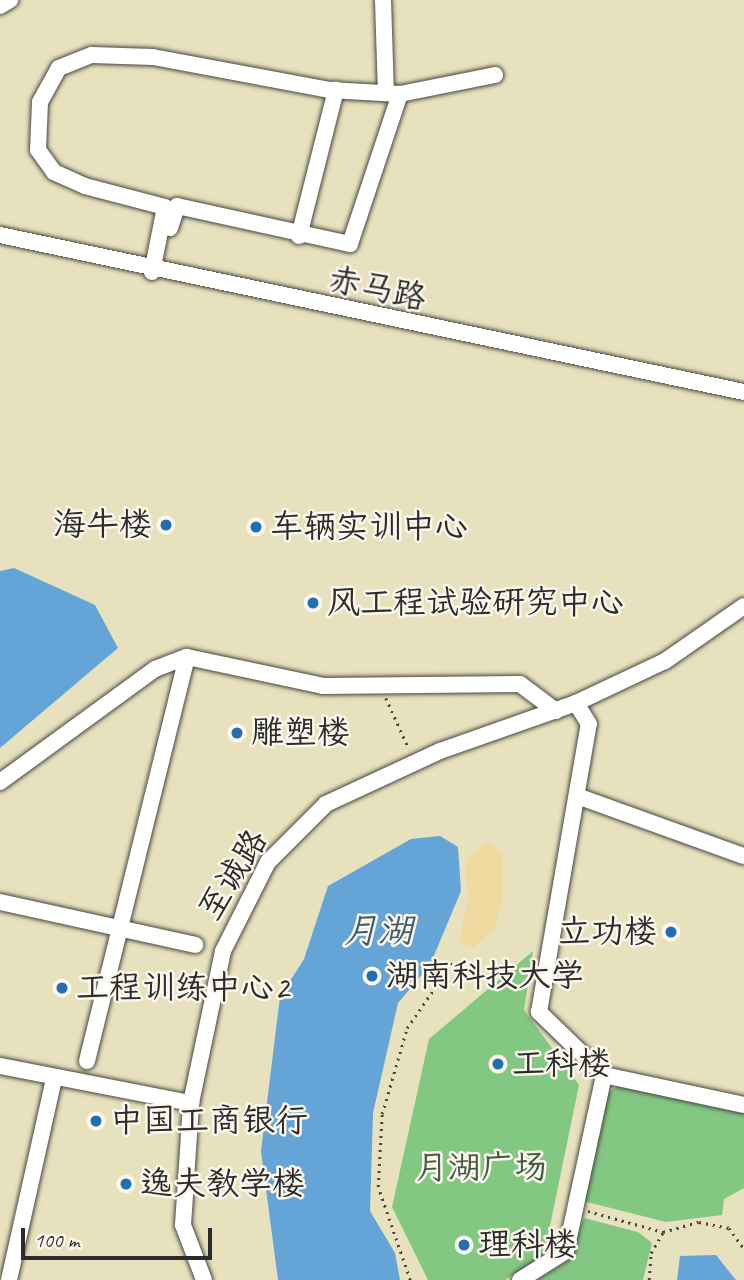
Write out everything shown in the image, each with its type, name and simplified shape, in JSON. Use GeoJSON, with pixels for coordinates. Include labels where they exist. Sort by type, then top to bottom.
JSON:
{"type":"FeatureCollection","features":[{"type":"Feature","properties":{"kind":"street"},"geometry":{"type":"LineString","coordinates":[[0,6],[10,0]]}},
{"type":"Feature","properties":{"kind":"street"},"geometry":{"type":"LineString","coordinates":[[156,273],[177,206],[299,236],[350,244],[393,93],[383,0]]}},
{"type":"Feature","properties":{"kind":"street"},"geometry":{"type":"LineString","coordinates":[[156,273],[165,207],[85,186],[54,172],[38,150],[40,102],[59,68],[92,55],[153,57],[336,90],[393,93],[495,75]]}},
{"type":"Feature","properties":{"kind":"street"},"geometry":{"type":"LineString","coordinates":[[299,236],[336,90]]}},
{"type":"Feature","properties":{"kind":"street","name":"赤马路"},"geometry":{"type":"LineString","coordinates":[[0,235],[156,273],[744,392]]}},
{"type":"Feature","properties":{"kind":"street","name":"至诚路"},"geometry":{"type":"LineString","coordinates":[[204,1280],[183,1225],[191,1103],[223,951],[268,862],[326,804],[416,764],[576,703],[665,661],[744,606]]}},
{"type":"Feature","properties":{"kind":"street"},"geometry":{"type":"LineString","coordinates":[[87,1061],[187,657]]}},
{"type":"Feature","properties":{"kind":"street"},"geometry":{"type":"LineString","coordinates":[[0,782],[155,669],[187,657],[323,686],[382,688],[520,684],[556,711]]}},
{"type":"Feature","properties":{"kind":"street"},"geometry":{"type":"LineString","coordinates":[[576,703],[589,724],[539,1012],[604,1075],[744,1105]]}},
{"type":"Feature","properties":{"kind":"street"},"geometry":{"type":"LineString","coordinates":[[577,796],[744,856]]}},
{"type":"Feature","properties":{"kind":"street"},"geometry":{"type":"LineString","coordinates":[[0,902],[195,945]]}},
{"type":"Feature","properties":{"kind":"street"},"geometry":{"type":"LineString","coordinates":[[0,1066],[191,1103]]}},
{"type":"Feature","properties":{"kind":"street"},"geometry":{"type":"LineString","coordinates":[[520,1280],[566,1251],[604,1075]]}},
{"type":"Feature","properties":{"kind":"street"},"geometry":{"type":"LineString","coordinates":[[9,1280],[54,1078]]}},
{"type":"Feature","properties":{"kind":"path"},"geometry":{"type":"LineString","coordinates":[[382,688],[416,764]]}},
{"type":"Feature","properties":{"kind":"path"},"geometry":{"type":"LineString","coordinates":[[410,1280],[378,1187],[382,1114],[407,1028],[454,960]]}},
{"type":"Feature","properties":{"kind":"path"},"geometry":{"type":"LineString","coordinates":[[575,1209],[663,1232],[699,1222],[729,1228],[744,1249]]}},
{"type":"Feature","properties":{"kind":"path"},"geometry":{"type":"LineString","coordinates":[[649,1280],[651,1253],[663,1232]]}},
{"type":"Feature","properties":{"kind":"green space","name":"月湖广场"},"geometry":{"type":"Polygon","coordinates":[[[533,951],[524,1010],[579,1085],[544,1255],[505,1280],[428,1280],[392,1207],[429,1039],[533,951]]]}},
{"type":"Feature","properties":{"kind":"green space","name":"月湖广场"},"geometry":{"type":"Polygon","coordinates":[[[619,1085],[744,1111],[744,1188],[724,1199],[722,1215],[666,1222],[583,1201],[605,1095],[619,1085]]]}},
{"type":"Feature","properties":{"kind":"green space"},"geometry":{"type":"Polygon","coordinates":[[[584,1218],[638,1232],[652,1243],[643,1280],[537,1280],[569,1260],[584,1218]]]}},
{"type":"Feature","properties":{"kind":"sand"},"geometry":{"type":"Polygon","coordinates":[[[487,842],[503,853],[503,898],[495,928],[473,948],[459,941],[469,898],[465,869],[468,858],[487,842]]]}},
{"type":"Feature","properties":{"kind":"water"},"geometry":{"type":"Polygon","coordinates":[[[14,568],[95,605],[118,648],[0,748],[0,571],[14,568]]]}},
{"type":"Feature","properties":{"kind":"water","name":"月湖"},"geometry":{"type":"Polygon","coordinates":[[[440,836],[458,847],[461,891],[430,965],[398,1003],[373,1113],[370,1211],[395,1253],[400,1280],[278,1280],[261,1151],[280,997],[304,959],[328,886],[411,839],[440,836]]]}},
{"type":"Feature","properties":{"kind":"water"},"geometry":{"type":"Polygon","coordinates":[[[716,1255],[736,1280],[677,1280],[680,1256],[716,1255]]]}},
{"type":"Feature","properties":{"kind":"place","name":"海牛楼"},"geometry":{"type":"Point","coordinates":[166,525]}},
{"type":"Feature","properties":{"kind":"place","name":"车辆实训中心"},"geometry":{"type":"Point","coordinates":[256,527]}},
{"type":"Feature","properties":{"kind":"place","name":"风工程试验研究中心"},"geometry":{"type":"Point","coordinates":[313,603]}},
{"type":"Feature","properties":{"kind":"place","name":"雕塑楼"},"geometry":{"type":"Point","coordinates":[237,733]}},
{"type":"Feature","properties":{"kind":"place","name":"立功楼"},"geometry":{"type":"Point","coordinates":[671,932]}},
{"type":"Feature","properties":{"kind":"place","name":"湖南科技大学"},"geometry":{"type":"Point","coordinates":[372,976]}},
{"type":"Feature","properties":{"kind":"place","name":"工程训练中心2"},"geometry":{"type":"Point","coordinates":[62,988]}},
{"type":"Feature","properties":{"kind":"place","name":"工科楼"},"geometry":{"type":"Point","coordinates":[498,1064]}},
{"type":"Feature","properties":{"kind":"place","name":"中国工商银行"},"geometry":{"type":"Point","coordinates":[96,1121]}},
{"type":"Feature","properties":{"kind":"place","name":"逸夫教学楼"},"geometry":{"type":"Point","coordinates":[126,1184]}},
{"type":"Feature","properties":{"kind":"place","name":"理科楼"},"geometry":{"type":"Point","coordinates":[464,1245]}}]}
